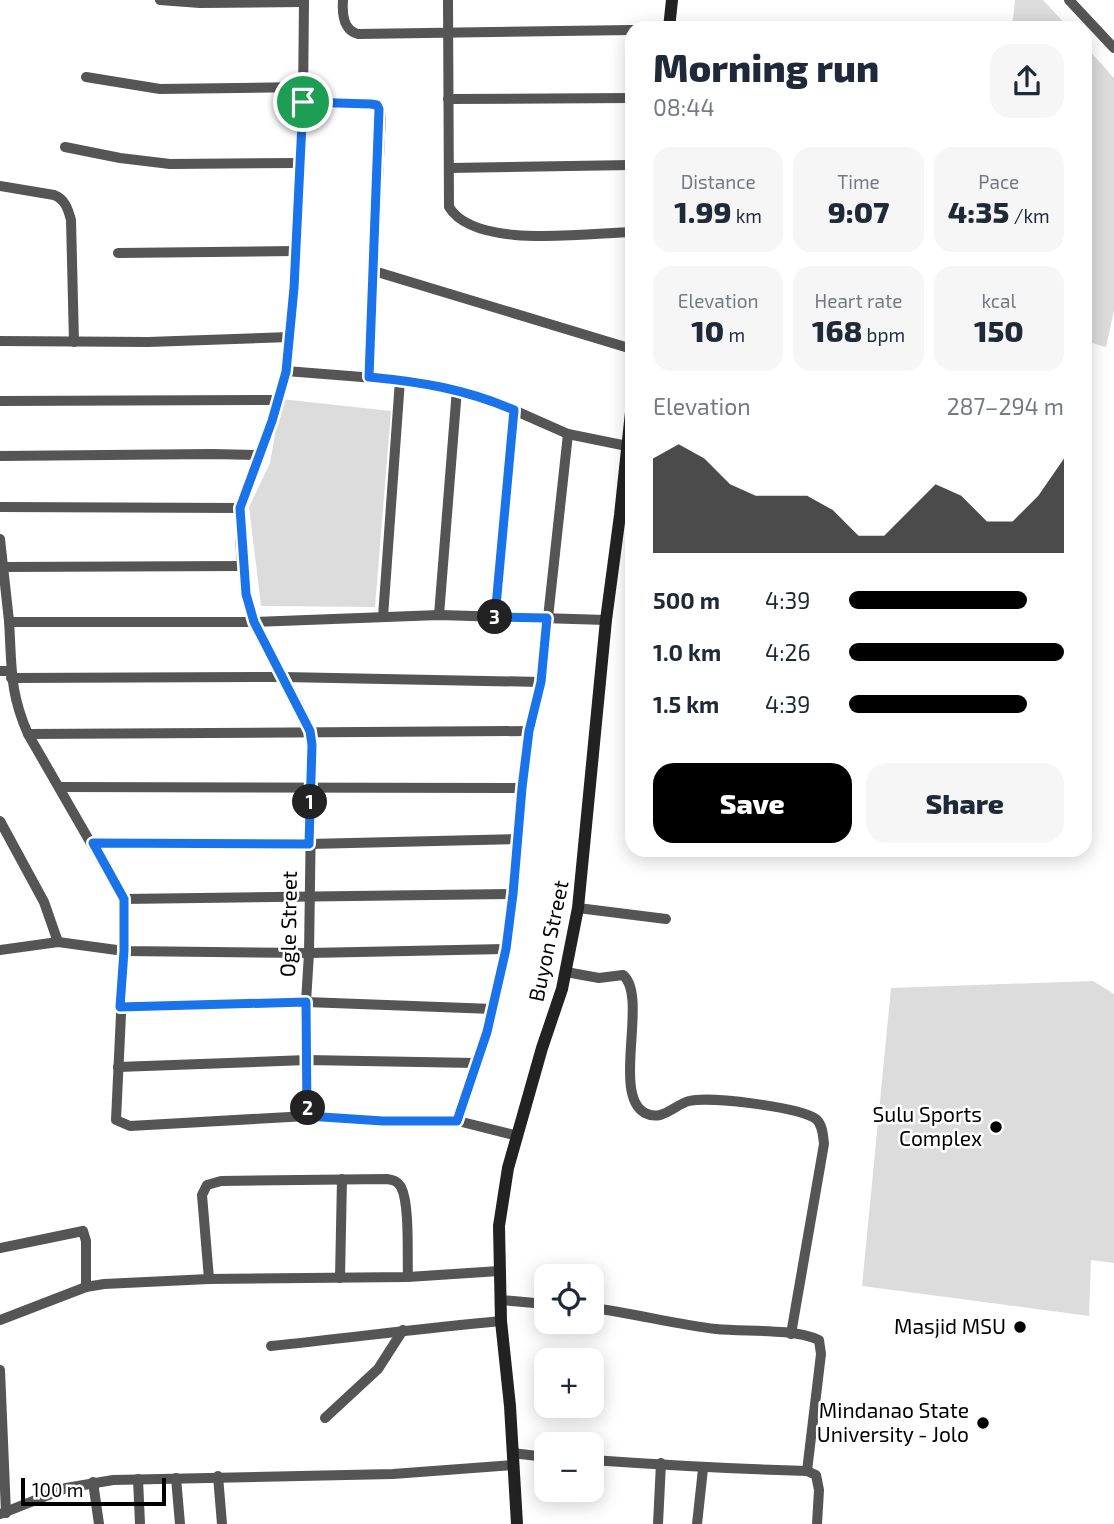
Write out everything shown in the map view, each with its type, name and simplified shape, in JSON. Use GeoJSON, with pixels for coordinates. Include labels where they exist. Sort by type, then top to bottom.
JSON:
{"type":"FeatureCollection","features":[{"type":"Feature","properties":{"kind":"main road"},"geometry":{"type":"LineString","coordinates":[[670,21],[672,0]]}},
{"type":"Feature","properties":{"kind":"main road","name":"Buyon Street"},"geometry":{"type":"LineString","coordinates":[[517,1524],[501,1321],[499,1226],[508,1168],[566,972],[578,908],[606,620],[625,521]]}},
{"type":"Feature","properties":{"kind":"street"},"geometry":{"type":"LineString","coordinates":[[160,0],[200,3],[304,1]]}},
{"type":"Feature","properties":{"kind":"street"},"geometry":{"type":"LineString","coordinates":[[343,0],[344,19],[354,33],[625,30]]}},
{"type":"Feature","properties":{"kind":"street"},"geometry":{"type":"LineString","coordinates":[[448,0],[449,207],[460,220],[469,225],[499,233],[542,236],[625,232]]}},
{"type":"Feature","properties":{"kind":"street"},"geometry":{"type":"LineString","coordinates":[[1069,0],[1089,21]]}},
{"type":"Feature","properties":{"kind":"street","name":"Ogle Street"},"geometry":{"type":"LineString","coordinates":[[304,1],[303,102],[296,251],[286,372],[240,508],[246,594],[254,622],[310,731],[312,745],[306,1002],[307,1116]]}},
{"type":"Feature","properties":{"kind":"street"},"geometry":{"type":"LineString","coordinates":[[1092,25],[1114,48]]}},
{"type":"Feature","properties":{"kind":"street"},"geometry":{"type":"LineString","coordinates":[[86,77],[160,89],[303,87]]}},
{"type":"Feature","properties":{"kind":"street"},"geometry":{"type":"LineString","coordinates":[[448,99],[625,98]]}},
{"type":"Feature","properties":{"kind":"street"},"geometry":{"type":"LineString","coordinates":[[303,102],[371,104],[377,105],[379,109],[369,377]]}},
{"type":"Feature","properties":{"kind":"street"},"geometry":{"type":"LineString","coordinates":[[65,147],[170,164],[299,163]]}},
{"type":"Feature","properties":{"kind":"street"},"geometry":{"type":"LineString","coordinates":[[449,168],[625,165]]}},
{"type":"Feature","properties":{"kind":"street"},"geometry":{"type":"LineString","coordinates":[[0,186],[54,195],[67,207],[71,220],[74,342]]}},
{"type":"Feature","properties":{"kind":"street"},"geometry":{"type":"LineString","coordinates":[[118,253],[296,251]]}},
{"type":"Feature","properties":{"kind":"street"},"geometry":{"type":"LineString","coordinates":[[374,271],[625,347]]}},
{"type":"Feature","properties":{"kind":"street"},"geometry":{"type":"LineString","coordinates":[[0,341],[290,337]]}},
{"type":"Feature","properties":{"kind":"street"},"geometry":{"type":"LineString","coordinates":[[286,372],[400,380],[457,389],[482,396],[568,434],[625,446]]}},
{"type":"Feature","properties":{"kind":"street"},"geometry":{"type":"LineString","coordinates":[[383,617],[400,380]]}},
{"type":"Feature","properties":{"kind":"street"},"geometry":{"type":"LineString","coordinates":[[439,615],[457,389]]}},
{"type":"Feature","properties":{"kind":"street"},"geometry":{"type":"LineString","coordinates":[[0,401],[278,400]]}},
{"type":"Feature","properties":{"kind":"street"},"geometry":{"type":"LineString","coordinates":[[495,617],[514,410]]}},
{"type":"Feature","properties":{"kind":"street"},"geometry":{"type":"LineString","coordinates":[[457,1121],[493,1009],[506,949],[522,788],[529,731],[541,682],[568,434]]}},
{"type":"Feature","properties":{"kind":"street"},"geometry":{"type":"LineString","coordinates":[[0,457],[260,455]]}},
{"type":"Feature","properties":{"kind":"street"},"geometry":{"type":"LineString","coordinates":[[0,507],[240,508]]}},
{"type":"Feature","properties":{"kind":"street"},"geometry":{"type":"LineString","coordinates":[[0,539],[9,622],[7,673],[16,704],[28,734],[124,899],[124,951],[115,1115],[117,1121],[124,1125],[140,1126],[307,1116],[383,1121],[457,1121],[518,1136]]}},
{"type":"Feature","properties":{"kind":"street"},"geometry":{"type":"LineString","coordinates":[[3,567],[243,566]]}},
{"type":"Feature","properties":{"kind":"street"},"geometry":{"type":"LineString","coordinates":[[9,622],[254,622],[439,615],[606,620]]}},
{"type":"Feature","properties":{"kind":"street"},"geometry":{"type":"LineString","coordinates":[[7,673],[541,682]]}},
{"type":"Feature","properties":{"kind":"street"},"geometry":{"type":"LineString","coordinates":[[28,734],[529,731]]}},
{"type":"Feature","properties":{"kind":"street"},"geometry":{"type":"LineString","coordinates":[[59,787],[522,788]]}},
{"type":"Feature","properties":{"kind":"street"},"geometry":{"type":"LineString","coordinates":[[0,821],[44,902],[58,942]]}},
{"type":"Feature","properties":{"kind":"street"},"geometry":{"type":"LineString","coordinates":[[93,843],[309,844],[517,839]]}},
{"type":"Feature","properties":{"kind":"street"},"geometry":{"type":"LineString","coordinates":[[124,899],[513,894]]}},
{"type":"Feature","properties":{"kind":"street"},"geometry":{"type":"LineString","coordinates":[[578,908],[666,919]]}},
{"type":"Feature","properties":{"kind":"street"},"geometry":{"type":"LineString","coordinates":[[0,950],[58,942],[124,951],[309,953],[506,949]]}},
{"type":"Feature","properties":{"kind":"street"},"geometry":{"type":"LineString","coordinates":[[566,972],[585,977],[627,977],[633,1018],[630,1083],[637,1107],[646,1114],[660,1115],[689,1101],[714,1101],[770,1106],[801,1113],[821,1125],[824,1144],[791,1334]]}},
{"type":"Feature","properties":{"kind":"street"},"geometry":{"type":"LineString","coordinates":[[120,1007],[306,1002],[493,1009]]}},
{"type":"Feature","properties":{"kind":"street"},"geometry":{"type":"LineString","coordinates":[[118,1067],[307,1060],[475,1063]]}},
{"type":"Feature","properties":{"kind":"street"},"geometry":{"type":"LineString","coordinates":[[209,1279],[202,1195],[207,1185],[221,1181],[342,1179],[387,1179],[400,1185],[407,1222],[408,1276]]}},
{"type":"Feature","properties":{"kind":"street"},"geometry":{"type":"LineString","coordinates":[[340,1278],[342,1179]]}},
{"type":"Feature","properties":{"kind":"street"},"geometry":{"type":"LineString","coordinates":[[0,1248],[83,1231],[86,1241],[86,1287]]}},
{"type":"Feature","properties":{"kind":"street"},"geometry":{"type":"LineString","coordinates":[[0,1320],[86,1287],[135,1281],[340,1278],[499,1271]]}},
{"type":"Feature","properties":{"kind":"street"},"geometry":{"type":"LineString","coordinates":[[501,1300],[534,1303]]}},
{"type":"Feature","properties":{"kind":"street"},"geometry":{"type":"LineString","coordinates":[[604,1309],[716,1329],[817,1338],[821,1344],[807,1471]]}},
{"type":"Feature","properties":{"kind":"street"},"geometry":{"type":"LineString","coordinates":[[271,1346],[501,1321]]}},
{"type":"Feature","properties":{"kind":"street"},"geometry":{"type":"LineString","coordinates":[[325,1418],[378,1369],[403,1330]]}},
{"type":"Feature","properties":{"kind":"street"},"geometry":{"type":"LineString","coordinates":[[0,1370],[3,1513],[66,1488],[93,1482],[218,1476],[393,1474],[534,1458]]}},
{"type":"Feature","properties":{"kind":"street"},"geometry":{"type":"LineString","coordinates":[[604,1461],[703,1469],[807,1471],[816,1475],[819,1483],[817,1524]]}},
{"type":"Feature","properties":{"kind":"street"},"geometry":{"type":"LineString","coordinates":[[658,1524],[661,1464]]}},
{"type":"Feature","properties":{"kind":"street"},"geometry":{"type":"LineString","coordinates":[[697,1524],[703,1469]]}},
{"type":"Feature","properties":{"kind":"street"},"geometry":{"type":"LineString","coordinates":[[218,1476],[222,1524]]}},
{"type":"Feature","properties":{"kind":"street"},"geometry":{"type":"LineString","coordinates":[[176,1478],[180,1524]]}},
{"type":"Feature","properties":{"kind":"street"},"geometry":{"type":"LineString","coordinates":[[138,1479],[140,1524]]}},
{"type":"Feature","properties":{"kind":"street"},"geometry":{"type":"LineString","coordinates":[[86,1524],[99,1522],[93,1482]]}},
{"type":"Feature","properties":{"kind":"shaded area"},"geometry":{"type":"Polygon","coordinates":[[[1015,0],[1043,0],[1062,21],[1013,21],[1015,0]]]}},
{"type":"Feature","properties":{"kind":"shaded area"},"geometry":{"type":"Polygon","coordinates":[[[1092,54],[1114,78],[1114,310],[1106,347],[1092,343],[1092,54]]]}},
{"type":"Feature","properties":{"kind":"shaded area"},"geometry":{"type":"Polygon","coordinates":[[[281,399],[391,411],[375,607],[261,606],[249,507],[270,463],[281,399]]]}},
{"type":"Feature","properties":{"kind":"shaded area","name":"Sulu Sports Complex"},"geometry":{"type":"Polygon","coordinates":[[[1093,981],[1114,994],[1114,1263],[1091,1260],[1089,1316],[862,1286],[891,988],[1093,981]]]}},
{"type":"Feature","properties":{"kind":"place","name":"Sulu Sports Complex"},"geometry":{"type":"Point","coordinates":[996,1127]}},
{"type":"Feature","properties":{"kind":"place","name":"Masjid MSU"},"geometry":{"type":"Point","coordinates":[1020,1327]}},
{"type":"Feature","properties":{"kind":"place","name":"Mindanao State University - Jolo"},"geometry":{"type":"Point","coordinates":[983,1423]}},
{"type":"Feature","properties":{"kind":"route"},"geometry":{"type":"LineString","coordinates":[[303,102],[371,104],[377,105],[379,109],[381,114],[369,377],[457,389],[514,410],[495,617],[547,618],[541,682],[529,731],[506,949],[487,1032],[457,1121],[383,1121],[307,1116],[309,1092],[306,1002],[120,1007],[124,899],[93,843],[309,844],[312,745],[310,731],[254,622],[246,594],[239,522],[240,508],[272,421],[286,372],[294,288],[303,102]]}}]}
